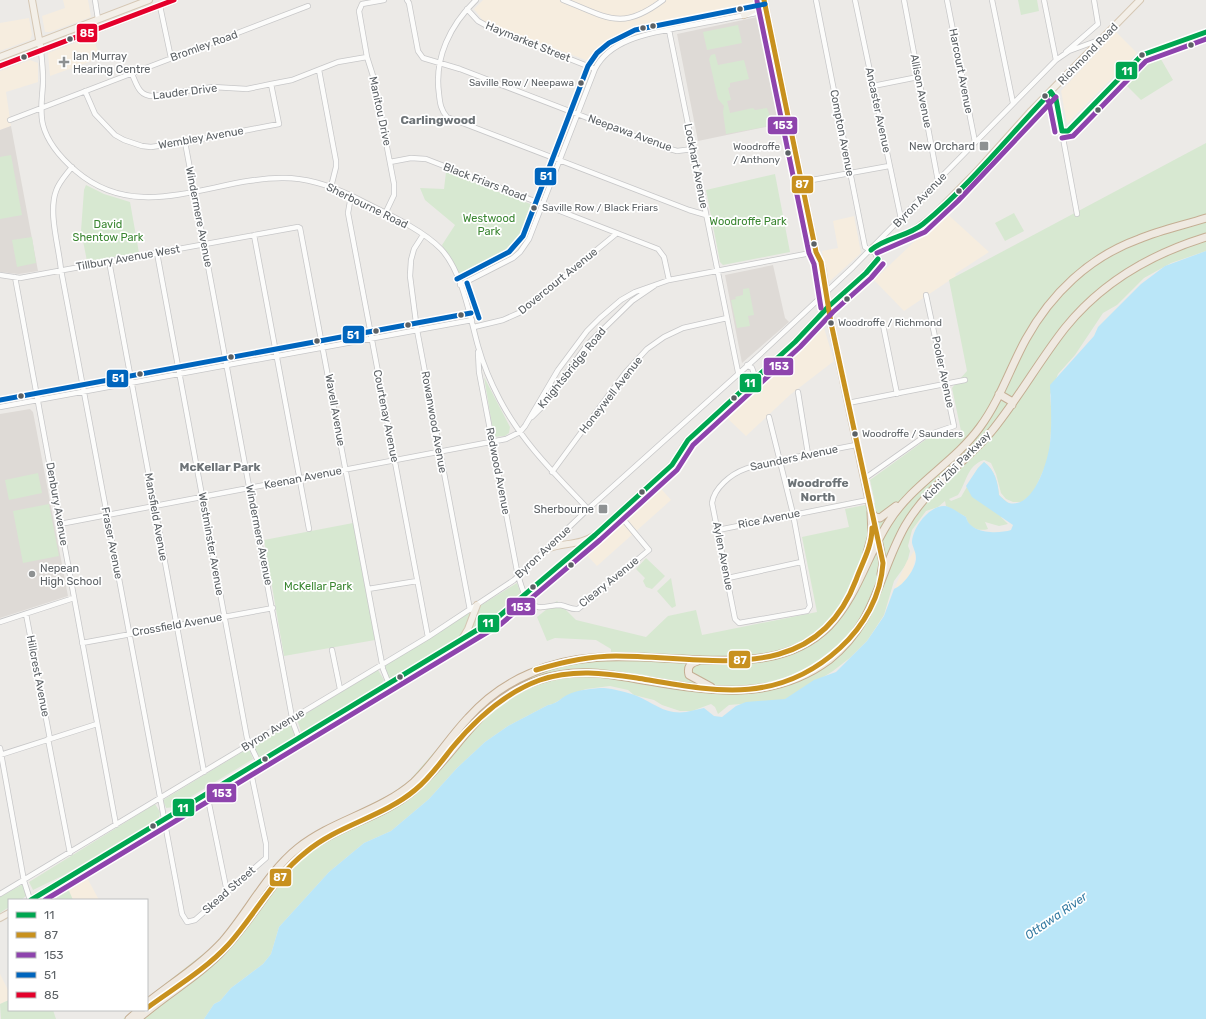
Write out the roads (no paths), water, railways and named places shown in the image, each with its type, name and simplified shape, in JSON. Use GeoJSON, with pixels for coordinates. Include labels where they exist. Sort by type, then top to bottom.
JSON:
{"type":"FeatureCollection","features":[{"type":"Feature","properties":{"kind":"highway","name":"Kichi Zībī Parkway"},"geometry":{"type":"LineString","coordinates":[[148,1002],[203,960],[219,945],[277,868],[294,851],[315,836],[385,801],[411,784],[469,717],[488,699],[509,684],[544,667],[576,659],[604,657],[748,660],[770,657],[784,653],[819,635],[831,624],[844,606],[878,540],[897,509],[915,490],[967,443],[981,425],[998,397],[1021,348],[1050,302],[1077,275],[1125,244],[1139,238],[1206,218]]}},
{"type":"Feature","properties":{"kind":"highway","name":"Kichi Zībī Parkway"},"geometry":{"type":"LineString","coordinates":[[138,1019],[220,954],[244,926],[281,876],[301,855],[326,837],[392,806],[407,796],[429,776],[476,720],[507,695],[550,676],[587,672],[606,673],[716,690],[739,691],[758,689],[792,680],[808,673],[827,661],[848,641],[864,620],[874,602],[897,542],[920,504],[934,487],[977,447],[1012,405],[1063,330],[1096,295],[1129,270],[1176,246],[1206,237]]}},
{"type":"Feature","properties":{"kind":"highway"},"geometry":{"type":"LineString","coordinates":[[998,397],[1008,405],[1012,405]]}},
{"type":"Feature","properties":{"kind":"highway"},"geometry":{"type":"LineString","coordinates":[[871,512],[877,517],[884,516],[915,490]]}},
{"type":"Feature","properties":{"kind":"highway"},"geometry":{"type":"LineString","coordinates":[[871,512],[883,566],[874,602]]}},
{"type":"Feature","properties":{"kind":"highway"},"geometry":{"type":"LineString","coordinates":[[844,606],[871,542],[871,512]]}},
{"type":"Feature","properties":{"kind":"highway"},"geometry":{"type":"LineString","coordinates":[[702,660],[692,663],[688,670],[689,675],[716,690]]}},
{"type":"Feature","properties":{"kind":"highway"},"geometry":{"type":"LineString","coordinates":[[129,1019],[138,1011]]}},
{"type":"Feature","properties":{"kind":"main road"},"geometry":{"type":"LineString","coordinates":[[32,0],[41,51]]}},
{"type":"Feature","properties":{"kind":"main road"},"geometry":{"type":"LineString","coordinates":[[0,57],[149,0]]}},
{"type":"Feature","properties":{"kind":"main road"},"geometry":{"type":"LineString","coordinates":[[0,66],[174,0]]}},
{"type":"Feature","properties":{"kind":"main road"},"geometry":{"type":"LineString","coordinates":[[744,16],[757,8],[760,0]]}},
{"type":"Feature","properties":{"kind":"main road"},"geometry":{"type":"LineString","coordinates":[[764,0],[871,512]]}},
{"type":"Feature","properties":{"kind":"main road","name":"Richmond Road"},"geometry":{"type":"LineString","coordinates":[[872,248],[920,227],[953,196],[1102,38],[1140,0]]}},
{"type":"Feature","properties":{"kind":"main road"},"geometry":{"type":"LineString","coordinates":[[547,549],[565,543],[574,544],[587,541],[672,465],[688,440],[756,379],[801,336],[828,306],[866,274],[878,259]]}},
{"type":"Feature","properties":{"kind":"main road"},"geometry":{"type":"LineString","coordinates":[[33,899],[462,640],[505,612],[525,594]]}},
{"type":"Feature","properties":{"kind":"main road"},"geometry":{"type":"LineString","coordinates":[[462,640],[468,630],[477,605]]}},
{"type":"Feature","properties":{"kind":"street"},"geometry":{"type":"LineString","coordinates":[[95,0],[98,19]]}},
{"type":"Feature","properties":{"kind":"street","name":"Manitou Drive"},"geometry":{"type":"LineString","coordinates":[[384,0],[362,4],[359,6],[359,11],[367,57],[374,79],[394,184],[394,195],[385,214]]}},
{"type":"Feature","properties":{"kind":"street","name":"Neepawa Avenue"},"geometry":{"type":"LineString","coordinates":[[407,0],[420,55],[672,150],[693,149]]}},
{"type":"Feature","properties":{"kind":"street"},"geometry":{"type":"LineString","coordinates":[[476,0],[453,27],[440,62],[438,79],[440,107],[448,116],[689,210],[706,215]]}},
{"type":"Feature","properties":{"kind":"street"},"geometry":{"type":"LineString","coordinates":[[563,0],[611,18],[621,20],[641,15],[663,0]]}},
{"type":"Feature","properties":{"kind":"street","name":"Compton Avenue"},"geometry":{"type":"LineString","coordinates":[[816,0],[865,247],[872,248],[878,259]]}},
{"type":"Feature","properties":{"kind":"street","name":"Ancaster Avenue"},"geometry":{"type":"LineString","coordinates":[[855,0],[901,219]]}},
{"type":"Feature","properties":{"kind":"street","name":"Allison Avenue"},"geometry":{"type":"LineString","coordinates":[[904,0],[938,181]]}},
{"type":"Feature","properties":{"kind":"street","name":"Harcourt Avenue"},"geometry":{"type":"LineString","coordinates":[[947,0],[975,142]]}},
{"type":"Feature","properties":{"kind":"street"},"geometry":{"type":"LineString","coordinates":[[992,0],[1013,103]]}},
{"type":"Feature","properties":{"kind":"street"},"geometry":{"type":"LineString","coordinates":[[1044,0],[1056,60]]}},
{"type":"Feature","properties":{"kind":"street"},"geometry":{"type":"LineString","coordinates":[[1064,54],[1098,24],[1094,0]]}},
{"type":"Feature","properties":{"kind":"street"},"geometry":{"type":"LineString","coordinates":[[160,6],[171,58]]}},
{"type":"Feature","properties":{"kind":"street","name":"Bromley Road"},"geometry":{"type":"LineString","coordinates":[[10,120],[308,6]]}},
{"type":"Feature","properties":{"kind":"street","name":"Haymarket Street"},"geometry":{"type":"LineString","coordinates":[[467,9],[478,21],[489,27],[594,69]]}},
{"type":"Feature","properties":{"kind":"street"},"geometry":{"type":"LineString","coordinates":[[460,285],[505,263],[520,252],[529,239],[594,69],[602,58],[618,46],[639,37],[766,12]]}},
{"type":"Feature","properties":{"kind":"street","name":"Lockhart Avenue"},"geometry":{"type":"LineString","coordinates":[[669,30],[738,372]]}},
{"type":"Feature","properties":{"kind":"street"},"geometry":{"type":"LineString","coordinates":[[1062,131],[1068,131],[1142,55],[1206,32]]}},
{"type":"Feature","properties":{"kind":"street","name":"Byron Avenue"},"geometry":{"type":"LineString","coordinates":[[0,894],[160,799],[382,663],[428,637],[470,610],[518,576],[588,509],[826,294],[1056,60],[1064,54],[1102,38]]}},
{"type":"Feature","properties":{"kind":"street","name":"Sherbourne Road"},"geometry":{"type":"LineString","coordinates":[[41,51],[43,81],[41,108],[46,135],[54,148],[87,180],[123,195],[158,198],[264,179],[299,179],[331,187],[423,234],[446,256],[460,285],[472,320],[478,346],[493,386],[520,432],[552,472],[588,509]]}},
{"type":"Feature","properties":{"kind":"street","name":"Lauder Drive"},"geometry":{"type":"LineString","coordinates":[[132,74],[139,90],[146,96],[213,87],[247,89],[292,80],[338,62],[367,57]]}},
{"type":"Feature","properties":{"kind":"street"},"geometry":{"type":"LineString","coordinates":[[319,70],[336,161],[331,187]]}},
{"type":"Feature","properties":{"kind":"street"},"geometry":{"type":"LineString","coordinates":[[873,86],[918,77]]}},
{"type":"Feature","properties":{"kind":"street","name":"Wembley Avenue"},"geometry":{"type":"LineString","coordinates":[[85,91],[101,122],[115,135],[124,140],[151,147],[279,124],[272,84]]}},
{"type":"Feature","properties":{"kind":"street"},"geometry":{"type":"LineString","coordinates":[[1051,92],[1056,99],[1077,214]]}},
{"type":"Feature","properties":{"kind":"street","name":"Windermere Avenue"},"geometry":{"type":"LineString","coordinates":[[185,142],[293,718],[299,739]]}},
{"type":"Feature","properties":{"kind":"street","name":"Black Friars Road"},"geometry":{"type":"LineString","coordinates":[[390,162],[412,158],[426,159],[616,234],[658,249],[664,257],[669,280]]}},
{"type":"Feature","properties":{"kind":"street"},"geometry":{"type":"LineString","coordinates":[[801,182],[849,172],[889,166]]}},
{"type":"Feature","properties":{"kind":"street","name":"Fraser Avenue"},"geometry":{"type":"LineString","coordinates":[[72,167],[57,189],[53,202],[53,212],[60,249],[61,270],[182,914],[188,922]]}},
{"type":"Feature","properties":{"kind":"street","name":"Courtenay Avenue"},"geometry":{"type":"LineString","coordinates":[[351,196],[348,213],[428,637]]}},
{"type":"Feature","properties":{"kind":"street","name":"Tillbury Avenue West"},"geometry":{"type":"LineString","coordinates":[[0,275],[20,278],[298,227],[302,230]]}},
{"type":"Feature","properties":{"kind":"street","name":"Wavell Avenue"},"geometry":{"type":"LineString","coordinates":[[302,230],[382,663],[389,684]]}},
{"type":"Feature","properties":{"kind":"street","name":"Rowanwood Avenue"},"geometry":{"type":"LineString","coordinates":[[423,234],[413,255],[410,276],[417,330],[470,610]]}},
{"type":"Feature","properties":{"kind":"street","name":"Dovercourt Avenue"},"geometry":{"type":"LineString","coordinates":[[474,327],[503,320],[521,312],[616,234]]}},
{"type":"Feature","properties":{"kind":"street"},"geometry":{"type":"LineString","coordinates":[[254,235],[309,529]]}},
{"type":"Feature","properties":{"kind":"street","name":"Knightsbridge Road"},"geometry":{"type":"LineString","coordinates":[[528,421],[542,407],[587,345],[627,306],[654,286],[669,280],[816,252]]}},
{"type":"Feature","properties":{"kind":"street","name":"Westminster Avenue"},"geometry":{"type":"LineString","coordinates":[[158,253],[249,744],[259,763]]}},
{"type":"Feature","properties":{"kind":"street","name":"Mansfield Avenue"},"geometry":{"type":"LineString","coordinates":[[109,261],[204,772]]}},
{"type":"Feature","properties":{"kind":"street","name":"Denbury Avenue"},"geometry":{"type":"LineString","coordinates":[[15,277],[116,825]]}},
{"type":"Feature","properties":{"kind":"street","name":"Knightsbridge Road"},"geometry":{"type":"LineString","coordinates":[[520,432],[558,370],[587,331],[621,300],[647,286],[654,286]]}},
{"type":"Feature","properties":{"kind":"street","name":"Pooler Avenue"},"geometry":{"type":"LineString","coordinates":[[864,479],[925,436],[954,426],[926,295]]}},
{"type":"Feature","properties":{"kind":"street","name":"Honeywell Avenue"},"geometry":{"type":"LineString","coordinates":[[552,472],[625,373],[647,349],[664,337],[683,328],[727,318]]}},
{"type":"Feature","properties":{"kind":"street"},"geometry":{"type":"LineString","coordinates":[[0,407],[38,402],[180,376],[472,320]]}},
{"type":"Feature","properties":{"kind":"street"},"geometry":{"type":"LineString","coordinates":[[883,325],[897,394]]}},
{"type":"Feature","properties":{"kind":"street","name":"Redwood Avenue"},"geometry":{"type":"LineString","coordinates":[[478,346],[479,372],[495,449],[518,576],[525,594]]}},
{"type":"Feature","properties":{"kind":"street"},"geometry":{"type":"LineString","coordinates":[[747,365],[752,368],[756,379]]}},
{"type":"Feature","properties":{"kind":"street"},"geometry":{"type":"LineString","coordinates":[[848,403],[946,385],[965,380]]}},
{"type":"Feature","properties":{"kind":"street"},"geometry":{"type":"LineString","coordinates":[[798,392],[808,454]]}},
{"type":"Feature","properties":{"kind":"street"},"geometry":{"type":"LineString","coordinates":[[728,578],[802,562],[781,461],[769,417]]}},
{"type":"Feature","properties":{"kind":"street","name":"Keenan Avenue"},"geometry":{"type":"LineString","coordinates":[[60,524],[394,461],[493,440],[506,439],[520,432]]}},
{"type":"Feature","properties":{"kind":"street","name":"Saunders Avenue"},"geometry":{"type":"LineString","coordinates":[[715,492],[734,475],[745,469],[808,454],[856,445]]}},
{"type":"Feature","properties":{"kind":"street","name":"Aylen Avenue"},"geometry":{"type":"LineString","coordinates":[[715,492],[712,502],[737,621],[742,623],[807,611],[810,608],[810,604],[802,562]]}},
{"type":"Feature","properties":{"kind":"street","name":"Rice Avenue"},"geometry":{"type":"LineString","coordinates":[[718,530],[868,500]]}},
{"type":"Feature","properties":{"kind":"street","name":"Cleary Avenue"},"geometry":{"type":"LineString","coordinates":[[525,594],[531,604],[537,607],[559,605],[570,609],[578,609],[649,550],[618,513]]}},
{"type":"Feature","properties":{"kind":"street"},"geometry":{"type":"LineString","coordinates":[[561,535],[565,543]]}},
{"type":"Feature","properties":{"kind":"street"},"geometry":{"type":"LineString","coordinates":[[368,589],[417,581]]}},
{"type":"Feature","properties":{"kind":"street"},"geometry":{"type":"LineString","coordinates":[[0,622],[74,598]]}},
{"type":"Feature","properties":{"kind":"street","name":"Crossfield Avenue"},"geometry":{"type":"LineString","coordinates":[[82,643],[272,608]]}},
{"type":"Feature","properties":{"kind":"street","name":"Hillcrest Avenue"},"geometry":{"type":"LineString","coordinates":[[26,614],[70,853]]}},
{"type":"Feature","properties":{"kind":"street"},"geometry":{"type":"LineString","coordinates":[[332,650],[340,689]]}},
{"type":"Feature","properties":{"kind":"street"},"geometry":{"type":"LineString","coordinates":[[1,754],[97,724]]}},
{"type":"Feature","properties":{"kind":"street"},"geometry":{"type":"LineString","coordinates":[[0,748],[24,881],[31,899]]}},
{"type":"Feature","properties":{"kind":"street","name":"Skead Street"},"geometry":{"type":"LineString","coordinates":[[188,922],[195,920],[263,861],[267,853],[250,768]]}},
{"type":"Feature","properties":{"kind":"street"},"geometry":{"type":"LineString","coordinates":[[207,794],[227,892]]}},
{"type":"Feature","properties":{"kind":"water","name":"Ottawa River"},"geometry":{"type":"Polygon","coordinates":[[[1206,251],[1206,1019],[204,1019],[214,1004],[220,1001],[231,988],[263,964],[271,954],[279,927],[329,872],[364,843],[391,831],[429,799],[457,768],[485,742],[508,726],[571,693],[600,688],[629,693],[672,712],[686,712],[704,708],[714,716],[722,717],[736,706],[746,702],[785,699],[814,680],[836,672],[867,641],[884,616],[894,589],[902,584],[912,571],[916,558],[912,543],[913,537],[918,525],[927,514],[938,507],[947,506],[966,517],[973,527],[979,530],[999,532],[1011,530],[1013,525],[972,497],[966,486],[978,468],[984,462],[988,465],[997,481],[999,495],[1007,502],[1018,503],[1026,499],[1038,482],[1049,451],[1051,436],[1050,385],[1094,336],[1098,327],[1141,284],[1165,266],[1206,251]]]}},
{"type":"Feature","properties":{"kind":"place","name":"Ian Murray Hearing Centre"},"geometry":{"type":"Point","coordinates":[64,62]}},
{"type":"Feature","properties":{"kind":"place","name":"Saville Row / Neepawa"},"geometry":{"type":"Point","coordinates":[581,83]}},
{"type":"Feature","properties":{"kind":"place","name":"New Orchard"},"geometry":{"type":"Point","coordinates":[984,146]}},
{"type":"Feature","properties":{"kind":"place","name":"Woodroffe / Anthony"},"geometry":{"type":"Point","coordinates":[788,153]}},
{"type":"Feature","properties":{"kind":"place","name":"Saville Row / Black Friars"},"geometry":{"type":"Point","coordinates":[534,208]}},
{"type":"Feature","properties":{"kind":"place","name":"Woodroffe / Richmond"},"geometry":{"type":"Point","coordinates":[831,323]}},
{"type":"Feature","properties":{"kind":"place","name":"Woodroffe / Saunders"},"geometry":{"type":"Point","coordinates":[855,434]}},
{"type":"Feature","properties":{"kind":"place","name":"Sherbourne"},"geometry":{"type":"Point","coordinates":[603,509]}},
{"type":"Feature","properties":{"kind":"place","name":"Nepean High School"},"geometry":{"type":"Point","coordinates":[32,574]}},
{"type":"Feature","properties":{"kind":"district","name":"Carlingwood"},"geometry":{"type":"Point","coordinates":[438,120]}},
{"type":"Feature","properties":{"kind":"district","name":"McKellar Park"},"geometry":{"type":"Point","coordinates":[220,467]}},
{"type":"Feature","properties":{"kind":"district","name":"Woodroffe North"},"geometry":{"type":"Point","coordinates":[818,490]}},
{"type":"Feature","properties":{"kind":"park label","name":"Woodroffe Park"},"geometry":{"type":"Point","coordinates":[748,221]}},
{"type":"Feature","properties":{"kind":"park label","name":"Westwood Park"},"geometry":{"type":"Point","coordinates":[489,224]}},
{"type":"Feature","properties":{"kind":"park label","name":"David Shentow Park"},"geometry":{"type":"Point","coordinates":[108,230]}}]}
